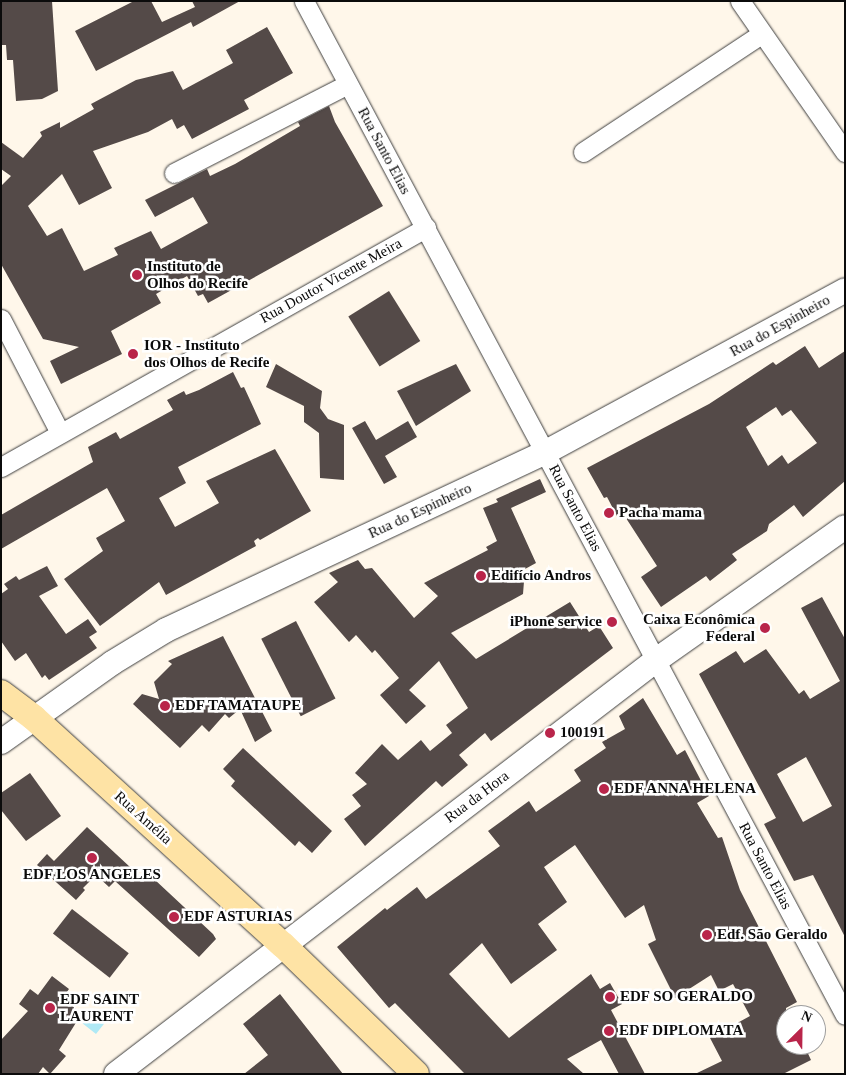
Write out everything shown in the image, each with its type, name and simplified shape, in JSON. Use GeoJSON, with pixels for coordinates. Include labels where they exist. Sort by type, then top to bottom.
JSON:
{"type":"FeatureCollection","features":[{"type":"Feature","properties":{"kind":"main road","name":"Rua Amélia"},"geometry":{"type":"LineString","coordinates":[[1,693],[34,718],[283,945],[416,1074]]}},
{"type":"Feature","properties":{"kind":"street","name":"Rua Santo Elias"},"geometry":{"type":"LineString","coordinates":[[304,1],[845,1015]]}},
{"type":"Feature","properties":{"kind":"street"},"geometry":{"type":"LineString","coordinates":[[740,1],[761,34],[845,152]]}},
{"type":"Feature","properties":{"kind":"street"},"geometry":{"type":"LineString","coordinates":[[583,152],[761,34]]}},
{"type":"Feature","properties":{"kind":"street"},"geometry":{"type":"LineString","coordinates":[[174,173],[348,84]]}},
{"type":"Feature","properties":{"kind":"street","name":"Rua Doutor Vicente Meira"},"geometry":{"type":"LineString","coordinates":[[1,467],[426,228]]}},
{"type":"Feature","properties":{"kind":"street","name":"Rua do Espinheiro"},"geometry":{"type":"LineString","coordinates":[[1,742],[112,663],[166,630],[546,452],[845,290]]}},
{"type":"Feature","properties":{"kind":"street"},"geometry":{"type":"LineString","coordinates":[[1,319],[60,433]]}},
{"type":"Feature","properties":{"kind":"street","name":"Rua da Hora"},"geometry":{"type":"LineString","coordinates":[[116,1074],[655,661],[845,528]]}},
{"type":"Feature","properties":{"kind":"water"},"geometry":{"type":"Polygon","coordinates":[[[85,1009],[94,1016],[97,1012],[107,1020],[96,1034],[77,1019],[85,1009]]]}},
{"type":"Feature","properties":{"kind":"building"},"geometry":{"type":"Polygon","coordinates":[[[1,1],[52,1],[58,91],[42,99],[16,101],[13,60],[7,60],[6,45],[1,45],[1,1]]]}},
{"type":"Feature","properties":{"kind":"building"},"geometry":{"type":"Polygon","coordinates":[[[134,1],[151,1],[162,22],[195,7],[192,1],[240,1],[193,27],[191,22],[96,71],[75,31],[134,1]]]}},
{"type":"Feature","properties":{"kind":"building"},"geometry":{"type":"Polygon","coordinates":[[[267,27],[293,73],[244,100],[249,109],[192,139],[184,125],[177,129],[172,119],[148,132],[93,151],[112,188],[79,205],[62,174],[28,206],[47,236],[62,228],[84,271],[118,255],[114,248],[151,231],[161,249],[208,223],[193,197],[155,217],[145,200],[207,169],[210,176],[235,164],[300,126],[298,122],[329,106],[335,122],[383,206],[208,303],[203,294],[198,296],[187,276],[156,294],[161,303],[111,331],[122,354],[61,384],[50,361],[79,347],[43,339],[1,264],[1,186],[11,176],[1,169],[1,142],[23,158],[42,136],[40,132],[60,122],[60,128],[94,109],[91,104],[136,80],[173,71],[183,90],[233,63],[226,50],[267,27]]]}},
{"type":"Feature","properties":{"kind":"building"},"geometry":{"type":"Polygon","coordinates":[[[389,291],[420,341],[380,366],[348,316],[389,291]]]}},
{"type":"Feature","properties":{"kind":"building"},"geometry":{"type":"Polygon","coordinates":[[[805,346],[819,368],[845,351],[845,481],[803,517],[794,505],[769,524],[767,531],[732,554],[737,560],[710,581],[706,576],[661,607],[641,577],[657,566],[624,515],[618,518],[607,497],[604,498],[587,468],[709,404],[773,362],[776,365],[805,346]],[[776,407],[746,427],[768,466],[782,455],[788,464],[817,443],[791,410],[782,416],[776,407]]]}},
{"type":"Feature","properties":{"kind":"building"},"geometry":{"type":"Polygon","coordinates":[[[276,364],[322,391],[320,408],[328,419],[344,425],[344,480],[320,478],[319,433],[304,422],[304,406],[266,387],[276,364]]]}},
{"type":"Feature","properties":{"kind":"building"},"geometry":{"type":"Polygon","coordinates":[[[456,364],[471,391],[416,426],[397,391],[456,364]]]}},
{"type":"Feature","properties":{"kind":"building"},"geometry":{"type":"Polygon","coordinates":[[[233,372],[241,388],[244,387],[261,424],[178,467],[186,483],[159,498],[175,527],[219,503],[206,481],[275,449],[311,511],[260,540],[258,538],[254,541],[256,546],[166,595],[159,582],[100,626],[64,579],[103,551],[96,538],[125,521],[107,488],[1,549],[1,515],[93,462],[88,447],[116,432],[120,439],[173,410],[167,400],[184,391],[186,395],[199,390],[233,372]]]}},
{"type":"Feature","properties":{"kind":"building"},"geometry":{"type":"Polygon","coordinates":[[[365,421],[376,440],[408,421],[417,437],[385,456],[397,477],[384,484],[352,428],[365,421]]]}},
{"type":"Feature","properties":{"kind":"building"},"geometry":{"type":"Polygon","coordinates":[[[540,479],[546,492],[511,508],[536,563],[525,569],[523,594],[451,633],[476,659],[570,602],[589,632],[599,626],[613,648],[491,741],[485,733],[459,755],[468,765],[442,787],[436,781],[365,846],[344,819],[361,806],[352,795],[367,784],[355,773],[382,744],[398,760],[421,740],[430,751],[452,733],[446,725],[468,708],[439,661],[409,690],[426,706],[406,724],[380,695],[399,678],[375,650],[372,653],[356,635],[349,642],[314,602],[338,582],[329,573],[358,560],[365,569],[372,568],[414,618],[438,596],[424,583],[488,550],[486,547],[497,541],[483,508],[498,502],[496,499],[540,479]]]}},
{"type":"Feature","properties":{"kind":"building"},"geometry":{"type":"Polygon","coordinates":[[[47,566],[58,586],[39,596],[66,634],[88,619],[97,632],[89,637],[97,648],[49,680],[45,675],[42,678],[26,653],[15,661],[1,641],[1,594],[8,589],[4,584],[16,576],[19,580],[47,566]]]}},
{"type":"Feature","properties":{"kind":"building"},"geometry":{"type":"Polygon","coordinates":[[[822,597],[845,639],[845,937],[813,875],[794,881],[764,824],[776,818],[699,674],[736,651],[744,663],[766,649],[799,694],[804,690],[810,699],[840,681],[801,608],[822,597]],[[806,757],[777,774],[803,822],[832,806],[806,757]]]}},
{"type":"Feature","properties":{"kind":"building"},"geometry":{"type":"Polygon","coordinates":[[[296,621],[335,699],[301,716],[261,639],[296,621]]]}},
{"type":"Feature","properties":{"kind":"building"},"geometry":{"type":"Polygon","coordinates":[[[223,636],[272,731],[255,742],[240,709],[229,718],[225,714],[209,732],[202,725],[180,748],[133,704],[142,694],[159,699],[154,682],[172,664],[168,661],[223,636]]]}},
{"type":"Feature","properties":{"kind":"building"},"geometry":{"type":"Polygon","coordinates":[[[643,698],[677,755],[685,750],[709,796],[697,803],[718,838],[722,837],[740,890],[797,1002],[792,1005],[776,1005],[776,1055],[809,1055],[811,1060],[783,1074],[695,1074],[722,1061],[710,1038],[750,1016],[733,984],[719,991],[711,975],[675,998],[648,944],[656,940],[644,905],[625,918],[575,845],[544,867],[567,902],[538,924],[557,950],[511,984],[482,943],[449,974],[509,1038],[591,974],[600,989],[610,983],[622,1004],[611,1010],[645,1074],[619,1074],[601,1040],[567,1059],[584,1074],[465,1074],[395,1003],[389,1008],[337,947],[385,908],[387,910],[417,887],[426,899],[500,846],[488,831],[529,801],[536,812],[581,781],[574,770],[606,748],[602,742],[625,729],[619,716],[643,698]]]}},
{"type":"Feature","properties":{"kind":"building"},"geometry":{"type":"Polygon","coordinates":[[[243,748],[332,831],[312,853],[299,841],[295,846],[231,786],[235,781],[223,769],[243,748]]]}},
{"type":"Feature","properties":{"kind":"building"},"geometry":{"type":"Polygon","coordinates":[[[30,773],[61,816],[26,841],[1,810],[1,793],[30,773]]]}},
{"type":"Feature","properties":{"kind":"building"},"geometry":{"type":"Polygon","coordinates":[[[87,827],[145,881],[148,877],[154,879],[213,934],[216,939],[199,957],[115,881],[109,887],[96,875],[83,888],[85,890],[76,900],[37,865],[47,854],[54,861],[87,827]]]}},
{"type":"Feature","properties":{"kind":"building"},"geometry":{"type":"Polygon","coordinates":[[[72,909],[129,953],[110,978],[53,933],[72,909]]]}},
{"type":"Feature","properties":{"kind":"building"},"geometry":{"type":"Polygon","coordinates":[[[52,976],[69,989],[62,999],[82,1013],[59,1050],[66,1056],[50,1074],[43,1067],[38,1074],[1,1074],[1,1040],[28,1011],[19,1004],[30,989],[38,995],[52,976]]]}},
{"type":"Feature","properties":{"kind":"building"},"geometry":{"type":"Polygon","coordinates":[[[280,994],[343,1074],[244,1074],[268,1055],[243,1024],[280,994]]]}},
{"type":"Feature","properties":{"kind":"place","name":"Instituto de Olhos do Recife"},"geometry":{"type":"Point","coordinates":[137,275]}},
{"type":"Feature","properties":{"kind":"place","name":"IOR - Instituto dos Olhos de Recife"},"geometry":{"type":"Point","coordinates":[133,354]}},
{"type":"Feature","properties":{"kind":"place","name":"Pacha mama"},"geometry":{"type":"Point","coordinates":[609,513]}},
{"type":"Feature","properties":{"kind":"place","name":"Edifício Andros"},"geometry":{"type":"Point","coordinates":[481,576]}},
{"type":"Feature","properties":{"kind":"place","name":"iPhone service"},"geometry":{"type":"Point","coordinates":[612,622]}},
{"type":"Feature","properties":{"kind":"place","name":"Caixa Econômica Federal"},"geometry":{"type":"Point","coordinates":[765,628]}},
{"type":"Feature","properties":{"kind":"place","name":"EDF TAMATAUPE"},"geometry":{"type":"Point","coordinates":[165,706]}},
{"type":"Feature","properties":{"kind":"place","name":"100191"},"geometry":{"type":"Point","coordinates":[550,733]}},
{"type":"Feature","properties":{"kind":"place","name":"EDF ANNA HELENA"},"geometry":{"type":"Point","coordinates":[604,789]}},
{"type":"Feature","properties":{"kind":"place","name":"EDF LOS ANGELES"},"geometry":{"type":"Point","coordinates":[92,858]}},
{"type":"Feature","properties":{"kind":"place","name":"EDF ASTURIAS"},"geometry":{"type":"Point","coordinates":[174,917]}},
{"type":"Feature","properties":{"kind":"place","name":"Edf. São Geraldo"},"geometry":{"type":"Point","coordinates":[707,935]}},
{"type":"Feature","properties":{"kind":"place","name":"EDF SO GERALDO"},"geometry":{"type":"Point","coordinates":[610,997]}},
{"type":"Feature","properties":{"kind":"place","name":"EDF SAINT LAURENT"},"geometry":{"type":"Point","coordinates":[50,1008]}},
{"type":"Feature","properties":{"kind":"place","name":"EDF DIPLOMATA"},"geometry":{"type":"Point","coordinates":[609,1031]}}]}
